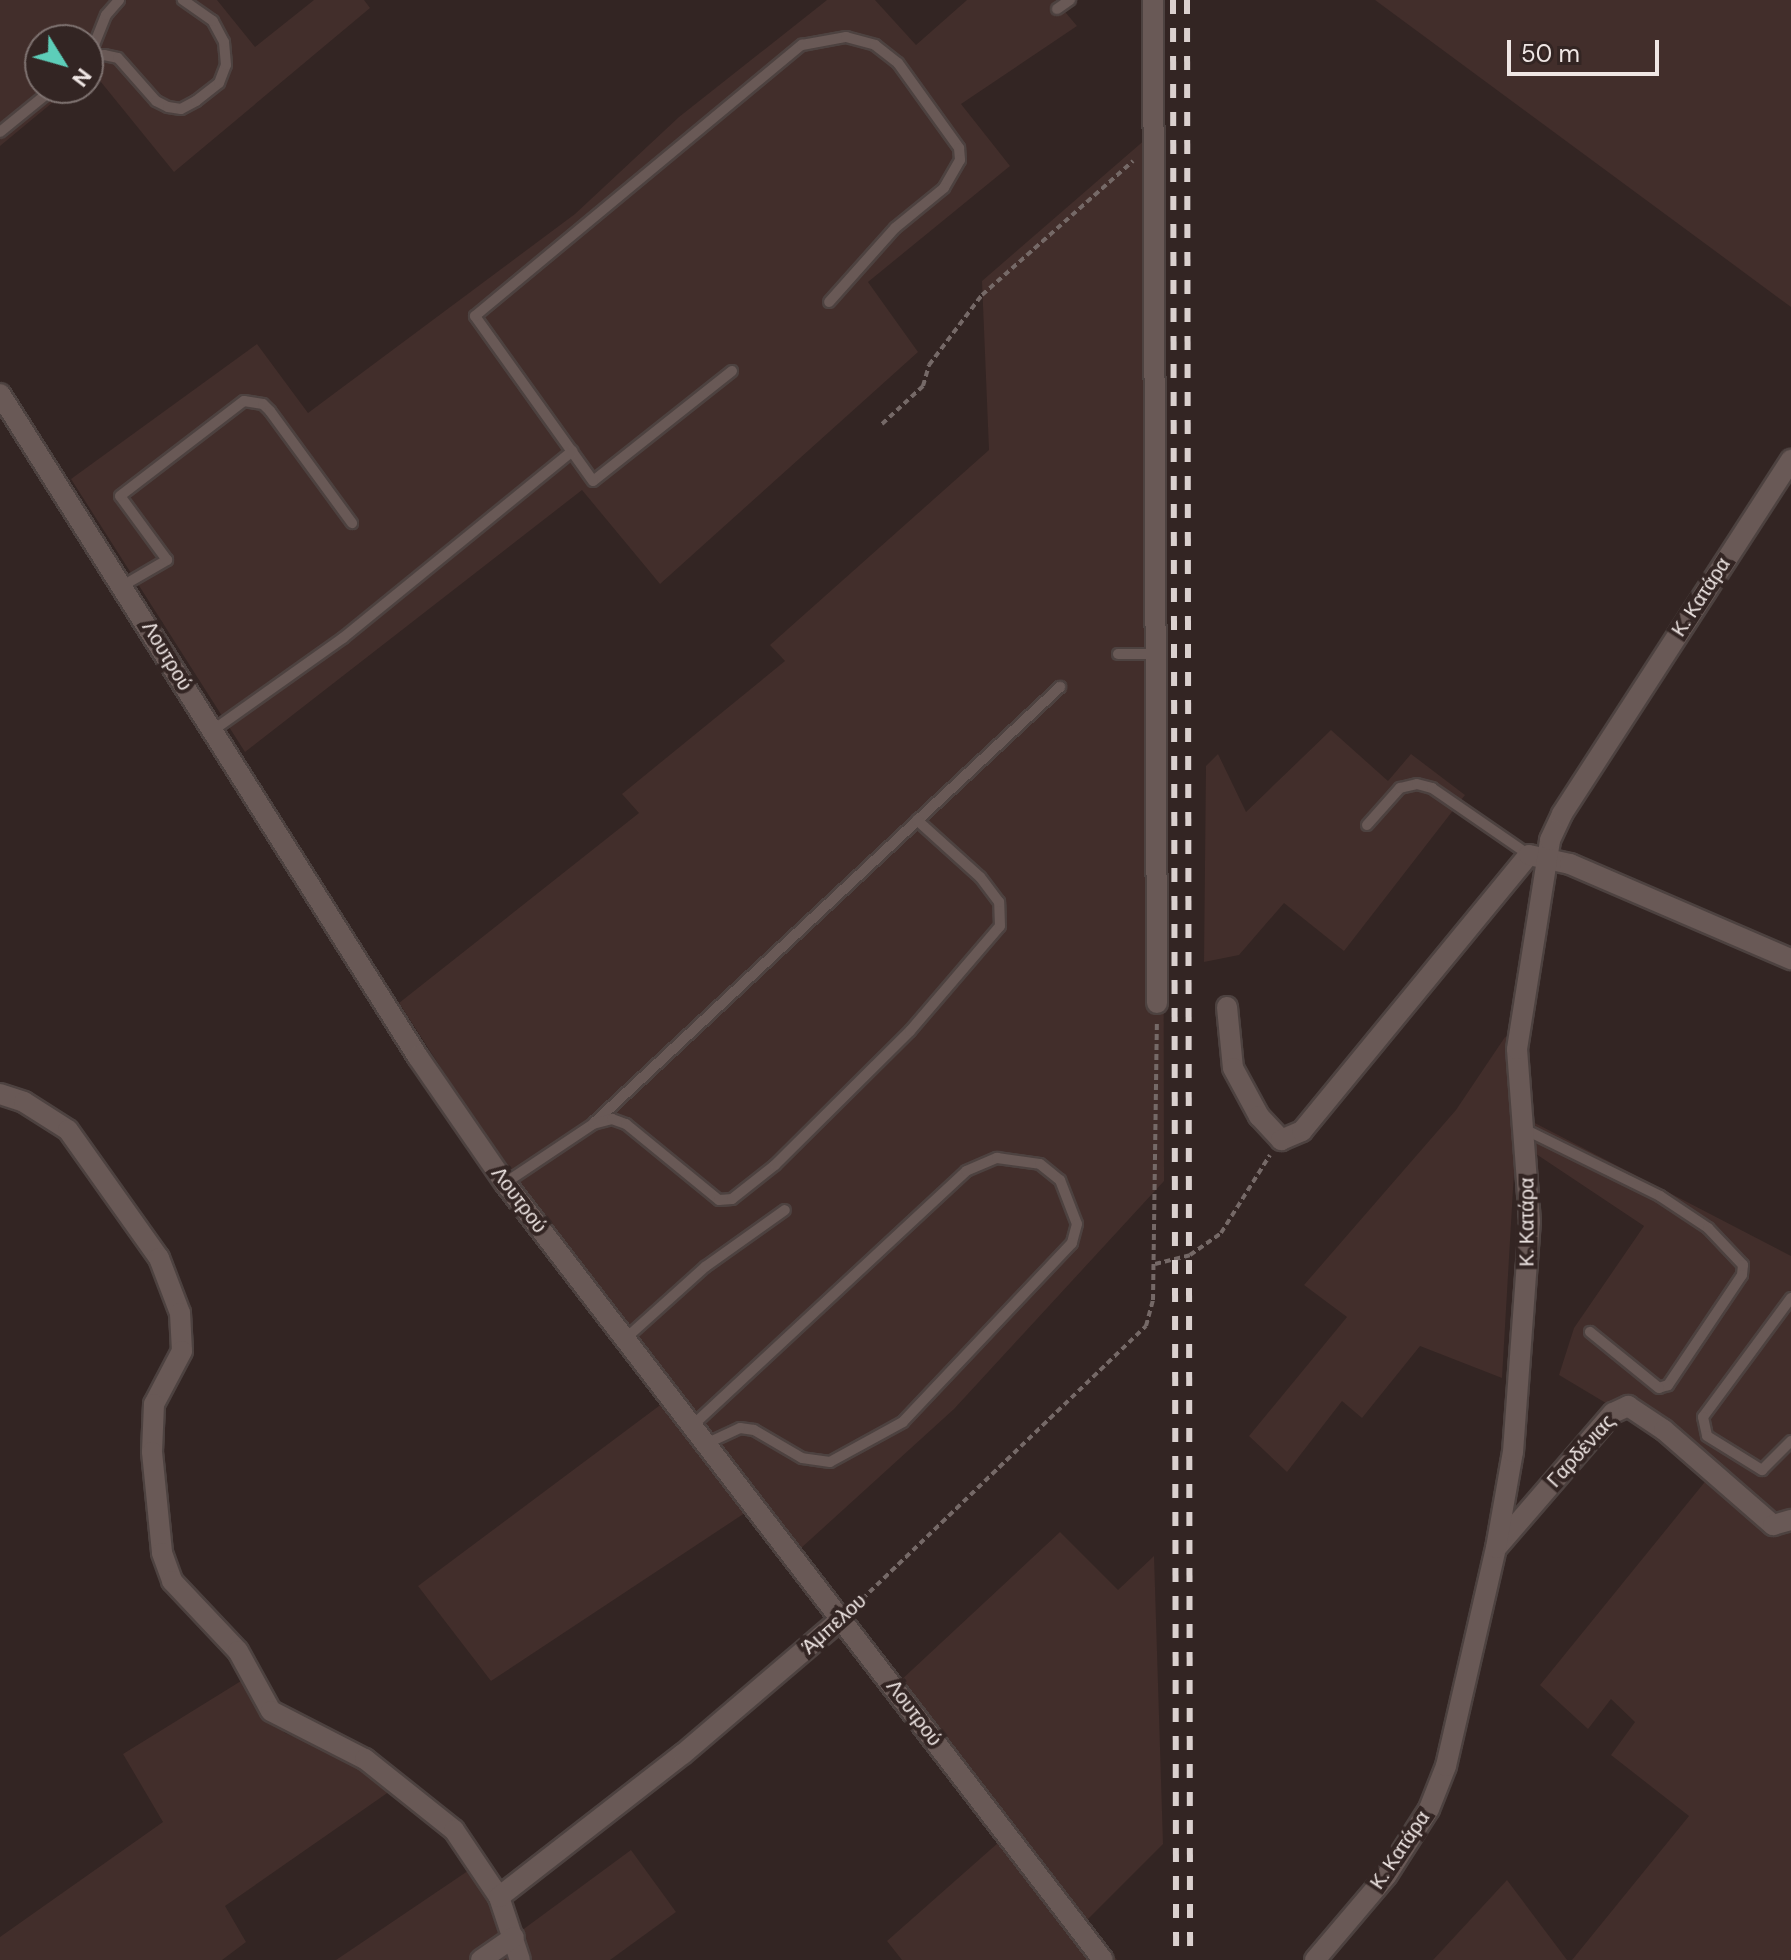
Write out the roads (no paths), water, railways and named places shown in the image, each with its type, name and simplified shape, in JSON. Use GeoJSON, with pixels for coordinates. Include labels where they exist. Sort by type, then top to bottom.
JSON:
{"type":"FeatureCollection","features":[{"type":"Feature","properties":{"kind":"street"},"geometry":{"type":"LineString","coordinates":[[1153,0],[1157,1003]]}},
{"type":"Feature","properties":{"kind":"street","name":"Λουτρού"},"geometry":{"type":"LineString","coordinates":[[0,394],[124,585],[212,731],[505,1183],[1103,1960]]}},
{"type":"Feature","properties":{"kind":"street","name":"Κ. Κατάρα"},"geometry":{"type":"LineString","coordinates":[[1315,1960],[1387,1875],[1429,1809],[1446,1766],[1496,1548],[1513,1452],[1528,1256],[1530,1180],[1520,1127],[1517,1049],[1539,856],[1562,814],[1791,460]]}},
{"type":"Feature","properties":{"kind":"street"},"geometry":{"type":"LineString","coordinates":[[1227,1007],[1233,1068],[1259,1116],[1281,1140],[1302,1131],[1539,856],[1791,959]]}},
{"type":"Feature","properties":{"kind":"street"},"geometry":{"type":"LineString","coordinates":[[0,1094],[24,1102],[68,1130],[159,1258],[180,1313],[182,1351],[154,1404],[152,1452],[162,1553],[172,1581],[238,1651],[271,1711],[365,1759],[438,1813],[473,1854],[499,1897],[520,1960]]}},
{"type":"Feature","properties":{"kind":"street","name":"Γαρδένιας"},"geometry":{"type":"LineString","coordinates":[[1496,1548],[1613,1413],[1628,1406],[1664,1430],[1773,1525],[1791,1520]]}},
{"type":"Feature","properties":{"kind":"street","name":"Άμπελου"},"geometry":{"type":"LineString","coordinates":[[499,1897],[683,1754],[841,1619]]}},
{"type":"Feature","properties":{"kind":"street"},"geometry":{"type":"LineString","coordinates":[[481,1960],[514,1937]]}},
{"type":"Feature","properties":{"kind":"lane"},"geometry":{"type":"LineString","coordinates":[[102,24],[119,0]]}},
{"type":"Feature","properties":{"kind":"lane"},"geometry":{"type":"LineString","coordinates":[[104,55],[118,58],[156,101],[181,109],[196,101],[219,83],[226,65],[224,42],[213,21],[183,0]]}},
{"type":"Feature","properties":{"kind":"lane"},"geometry":{"type":"LineString","coordinates":[[1057,9],[1070,0]]}},
{"type":"Feature","properties":{"kind":"lane"},"geometry":{"type":"LineString","coordinates":[[732,371],[593,481],[475,316],[802,45],[846,37],[875,45],[898,63],[959,148],[960,160],[944,188],[895,228],[829,302]]}},
{"type":"Feature","properties":{"kind":"lane"},"geometry":{"type":"LineString","coordinates":[[0,132],[34,104]]}},
{"type":"Feature","properties":{"kind":"lane"},"geometry":{"type":"LineString","coordinates":[[124,585],[167,560],[120,496],[244,401],[263,404],[270,411],[352,523]]}},
{"type":"Feature","properties":{"kind":"lane"},"geometry":{"type":"LineString","coordinates":[[212,731],[343,638],[572,451]]}},
{"type":"Feature","properties":{"kind":"lane"},"geometry":{"type":"LineString","coordinates":[[1118,654],[1154,654]]}},
{"type":"Feature","properties":{"kind":"lane"},"geometry":{"type":"LineString","coordinates":[[505,1183],[593,1124],[1060,687]]}},
{"type":"Feature","properties":{"kind":"lane"},"geometry":{"type":"LineString","coordinates":[[1367,825],[1400,788],[1417,784],[1432,788],[1539,856]]}},
{"type":"Feature","properties":{"kind":"lane"},"geometry":{"type":"LineString","coordinates":[[593,1124],[612,1119],[626,1124],[719,1200],[732,1199],[754,1183],[828,1117],[1000,926],[999,902],[980,877],[917,820]]}},
{"type":"Feature","properties":{"kind":"lane"},"geometry":{"type":"LineString","coordinates":[[1520,1127],[1660,1196],[1708,1228],[1743,1265],[1742,1275],[1668,1385],[1659,1388],[1590,1332]]}},
{"type":"Feature","properties":{"kind":"lane"},"geometry":{"type":"LineString","coordinates":[[692,1426],[966,1171],[997,1158],[1040,1164],[1060,1180],[1077,1224],[1072,1243],[903,1422],[830,1462],[802,1458],[754,1430],[740,1428],[706,1444]]}},
{"type":"Feature","properties":{"kind":"lane"},"geometry":{"type":"LineString","coordinates":[[625,1339],[705,1267],[785,1210]]}},
{"type":"Feature","properties":{"kind":"lane"},"geometry":{"type":"LineString","coordinates":[[1791,1298],[1703,1417],[1707,1436],[1762,1470],[1791,1441]]}},
{"type":"Feature","properties":{"kind":"railway"},"geometry":{"type":"LineString","coordinates":[[1173,0],[1176,1960]]}},
{"type":"Feature","properties":{"kind":"railway"},"geometry":{"type":"LineString","coordinates":[[1187,0],[1190,1960]]}}]}
